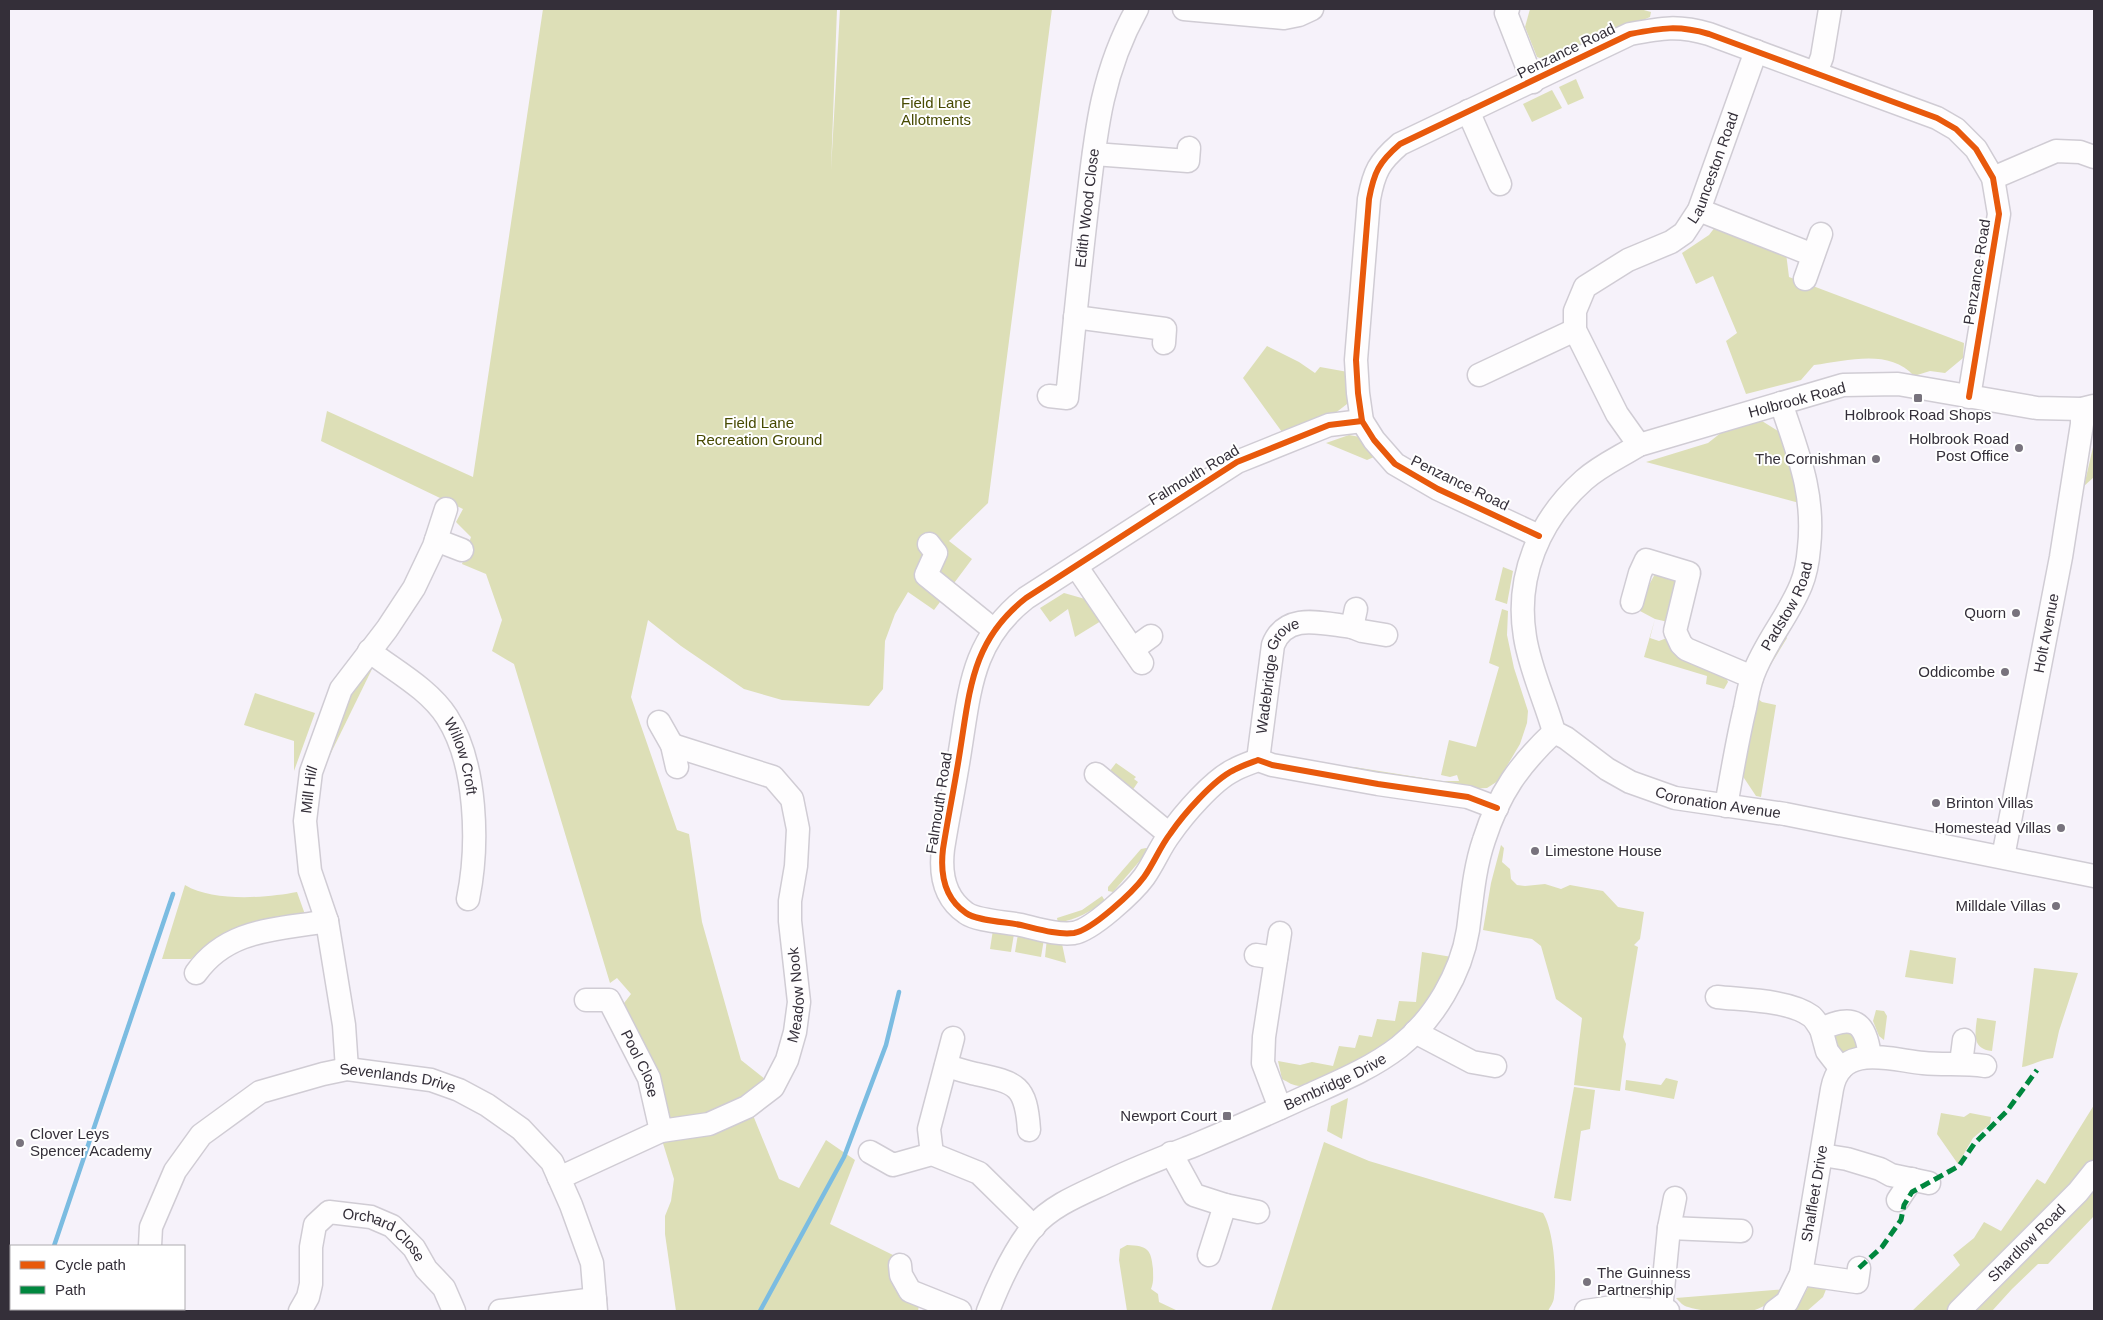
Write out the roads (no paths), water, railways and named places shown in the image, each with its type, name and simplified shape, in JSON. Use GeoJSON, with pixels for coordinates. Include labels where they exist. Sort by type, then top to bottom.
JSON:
{"type":"FeatureCollection","features":[{"type":"Feature","properties":{"kind":"street","name":"Edith Wood Close"},"geometry":{"type":"LineString","coordinates":[[1049,396],[1066,398],[1094,154],[1107,79],[1127,26],[1137,9]]}},
{"type":"Feature","properties":{"kind":"street"},"geometry":{"type":"LineString","coordinates":[[1184,9],[1284,18],[1299,15],[1312,9]]}},
{"type":"Feature","properties":{"kind":"street","name":"Penzance Road"},"geometry":{"type":"LineString","coordinates":[[1508,9],[1506,13],[1533,82]]}},
{"type":"Feature","properties":{"kind":"street"},"geometry":{"type":"LineString","coordinates":[[1816,73],[1822,57],[1830,9]]}},
{"type":"Feature","properties":{"kind":"street","name":"Penzance Road"},"geometry":{"type":"LineString","coordinates":[[1539,536],[1438,489],[1395,464],[1374,440],[1362,421],[1356,360],[1369,198],[1373,178],[1380,162],[1400,144],[1630,34],[1665,27],[1688,28],[1937,118],[1956,129],[1976,149],[1993,178],[2000,214],[1969,397]]}},
{"type":"Feature","properties":{"kind":"street","name":"Launceston Road"},"geometry":{"type":"LineString","coordinates":[[1575,330],[1574,311],[1585,287],[1628,260],[1671,242],[1684,233],[1699,210],[1756,51]]}},
{"type":"Feature","properties":{"kind":"street"},"geometry":{"type":"LineString","coordinates":[[1468,111],[1500,184]]}},
{"type":"Feature","properties":{"kind":"street"},"geometry":{"type":"LineString","coordinates":[[1094,154],[1188,161],[1190,148]]}},
{"type":"Feature","properties":{"kind":"street"},"geometry":{"type":"LineString","coordinates":[[1993,178],[2056,151],[2080,152],[2094,157]]}},
{"type":"Feature","properties":{"kind":"street"},"geometry":{"type":"LineString","coordinates":[[1699,210],[1813,255]]}},
{"type":"Feature","properties":{"kind":"street"},"geometry":{"type":"LineString","coordinates":[[1805,279],[1821,234]]}},
{"type":"Feature","properties":{"kind":"street"},"geometry":{"type":"LineString","coordinates":[[1075,317],[1165,329],[1164,343]]}},
{"type":"Feature","properties":{"kind":"street"},"geometry":{"type":"LineString","coordinates":[[1479,375],[1575,330],[1617,414],[1638,445]]}},
{"type":"Feature","properties":{"kind":"street","name":"Holbrook Road"},"geometry":{"type":"LineString","coordinates":[[1539,536],[1562,502],[1585,480],[1612,459],[1638,445],[1843,385],[1898,384],[2037,408],[2088,408]]}},
{"type":"Feature","properties":{"kind":"street","name":"Padstow Road"},"geometry":{"type":"LineString","coordinates":[[1726,806],[1752,677],[1763,650],[1784,620],[1802,583],[1808,560],[1812,528],[1807,481],[1781,403]]}},
{"type":"Feature","properties":{"kind":"street","name":"Holt Avenue"},"geometry":{"type":"LineString","coordinates":[[2003,857],[2061,557],[2082,424],[2088,408]]}},
{"type":"Feature","properties":{"kind":"street","name":"Falmouth Road"},"geometry":{"type":"LineString","coordinates":[[1258,760],[1233,770],[1211,787],[1170,834],[1144,877],[1118,904],[1093,924],[1075,933],[1050,931],[970,916],[958,908],[946,889],[941,866],[972,680],[986,644],[1003,618],[1026,598],[1237,462],[1329,425],[1362,421]]}},
{"type":"Feature","properties":{"kind":"street","name":"Mill Hill"},"geometry":{"type":"LineString","coordinates":[[347,1069],[344,1025],[327,921],[310,871],[305,821],[311,772],[341,689],[387,629],[414,588],[436,540],[446,509]]}},
{"type":"Feature","properties":{"kind":"street"},"geometry":{"type":"LineString","coordinates":[[1539,536],[1530,560],[1522,599],[1524,637],[1534,674],[1554,732]]}},
{"type":"Feature","properties":{"kind":"street"},"geometry":{"type":"LineString","coordinates":[[436,540],[462,550]]}},
{"type":"Feature","properties":{"kind":"street"},"geometry":{"type":"LineString","coordinates":[[929,544],[936,553],[926,575],[994,630]]}},
{"type":"Feature","properties":{"kind":"street"},"geometry":{"type":"LineString","coordinates":[[1632,602],[1640,573],[1646,560],[1699,575],[1676,631],[1681,644],[1686,649],[1752,677]]}},
{"type":"Feature","properties":{"kind":"street"},"geometry":{"type":"LineString","coordinates":[[1076,566],[1137,656],[1151,636]]}},
{"type":"Feature","properties":{"kind":"street","name":"Wadebridge Grove"},"geometry":{"type":"LineString","coordinates":[[1258,760],[1273,645],[1280,632],[1291,623],[1354,618],[1362,631],[1386,635]]}},
{"type":"Feature","properties":{"kind":"street","name":"Willow Croft"},"geometry":{"type":"LineString","coordinates":[[369,651],[427,695],[446,716],[458,738],[474,804],[473,873],[468,899]]}},
{"type":"Feature","properties":{"kind":"street"},"geometry":{"type":"LineString","coordinates":[[660,722],[672,745],[678,767]]}},
{"type":"Feature","properties":{"kind":"street","name":"Coronation Avenue"},"geometry":{"type":"LineString","coordinates":[[1554,732],[1566,738],[1607,769],[1630,782],[1675,798],[1785,814],[2094,876]]}},
{"type":"Feature","properties":{"kind":"street","name":"Bembridge Drive"},"geometry":{"type":"LineString","coordinates":[[988,1311],[1012,1258],[1034,1226],[1054,1210],[1077,1196],[1171,1153],[1350,1077],[1398,1048],[1415,1032],[1433,1011],[1455,975],[1468,932],[1474,881],[1484,840],[1497,808],[1528,756],[1554,732]]}},
{"type":"Feature","properties":{"kind":"street","name":"Meadow Nook"},"geometry":{"type":"LineString","coordinates":[[559,1178],[661,1132],[709,1124],[747,1106],[773,1087],[787,1060],[799,1002],[790,921],[790,901],[796,866],[798,830],[792,799],[774,777],[672,745]]}},
{"type":"Feature","properties":{"kind":"street"},"geometry":{"type":"LineString","coordinates":[[1258,760],[1272,765],[1378,784],[1468,797],[1497,808]]}},
{"type":"Feature","properties":{"kind":"street"},"geometry":{"type":"LineString","coordinates":[[1097,782],[1170,834]]}},
{"type":"Feature","properties":{"kind":"street"},"geometry":{"type":"LineString","coordinates":[[196,973],[204,961],[222,946],[250,933],[327,921]]}},
{"type":"Feature","properties":{"kind":"street"},"geometry":{"type":"LineString","coordinates":[[1280,933],[1266,956],[1263,1063],[1280,1108]]}},
{"type":"Feature","properties":{"kind":"street","name":"Pool Close"},"geometry":{"type":"LineString","coordinates":[[586,1000],[615,996],[649,1078],[661,1132]]}},
{"type":"Feature","properties":{"kind":"street"},"geometry":{"type":"LineString","coordinates":[[1717,997],[1768,1003],[1796,1009],[1811,1017],[1821,1029],[1826,1051],[1841,1069],[1858,1059],[1870,1056],[1926,1063],[1961,1063],[1985,1066]]}},
{"type":"Feature","properties":{"kind":"street"},"geometry":{"type":"LineString","coordinates":[[1821,1029],[1838,1022],[1848,1020],[1856,1022],[1863,1028],[1868,1039],[1870,1056]]}},
{"type":"Feature","properties":{"kind":"street"},"geometry":{"type":"LineString","coordinates":[[1415,1032],[1472,1062],[1495,1066]]}},
{"type":"Feature","properties":{"kind":"street"},"geometry":{"type":"LineString","coordinates":[[932,1154],[929,1129],[953,1038]]}},
{"type":"Feature","properties":{"kind":"street"},"geometry":{"type":"LineString","coordinates":[[1961,1063],[1964,1040]]}},
{"type":"Feature","properties":{"kind":"street"},"geometry":{"type":"LineString","coordinates":[[946,1066],[993,1076],[1014,1084],[1026,1105],[1029,1130]]}},
{"type":"Feature","properties":{"kind":"street","name":"Sevenlands Drive"},"geometry":{"type":"LineString","coordinates":[[150,1245],[151,1227],[175,1171],[201,1135],[260,1092],[347,1069],[431,1080],[459,1090],[487,1105],[521,1129],[552,1162],[592,1263],[595,1305]]}},
{"type":"Feature","properties":{"kind":"street","name":"Shalfleet Drive"},"geometry":{"type":"LineString","coordinates":[[1775,1311],[1787,1302],[1801,1274],[1833,1082],[1841,1069]]}},
{"type":"Feature","properties":{"kind":"street"},"geometry":{"type":"LineString","coordinates":[[870,1152],[893,1165],[932,1154],[979,1173],[1034,1226]]}},
{"type":"Feature","properties":{"kind":"street"},"geometry":{"type":"LineString","coordinates":[[1171,1153],[1194,1194],[1258,1212]]}},
{"type":"Feature","properties":{"kind":"street"},"geometry":{"type":"LineString","coordinates":[[1822,1155],[1869,1165],[1890,1175],[1920,1181],[1898,1200]]}},
{"type":"Feature","properties":{"kind":"street","name":"Shardlow Road"},"geometry":{"type":"LineString","coordinates":[[1959,1311],[2078,1192],[2094,1172]]}},
{"type":"Feature","properties":{"kind":"street"},"geometry":{"type":"LineString","coordinates":[[1586,1311],[1613,1307],[1665,1311],[1669,1228],[1675,1198]]}},
{"type":"Feature","properties":{"kind":"street"},"geometry":{"type":"LineString","coordinates":[[1209,1254],[1225,1204]]}},
{"type":"Feature","properties":{"kind":"street","name":"Orchard Close"},"geometry":{"type":"LineString","coordinates":[[300,1311],[308,1297],[311,1284],[310,1247],[315,1225],[329,1212],[371,1218],[392,1226],[414,1248],[426,1269],[444,1288],[454,1311]]}},
{"type":"Feature","properties":{"kind":"street"},"geometry":{"type":"LineString","coordinates":[[1669,1228],[1742,1231]]}},
{"type":"Feature","properties":{"kind":"street"},"geometry":{"type":"LineString","coordinates":[[900,1265],[901,1275],[910,1291],[960,1311]]}},
{"type":"Feature","properties":{"kind":"street"},"geometry":{"type":"LineString","coordinates":[[1801,1274],[1857,1282],[1860,1268]]}},
{"type":"Feature","properties":{"kind":"street"},"geometry":{"type":"LineString","coordinates":[[500,1311],[595,1305]]}},
{"type":"Feature","properties":{"kind":"waterway"},"geometry":{"type":"LineString","coordinates":[[54,1245],[173,894]]}},
{"type":"Feature","properties":{"kind":"waterway"},"geometry":{"type":"LineString","coordinates":[[760,1311],[844,1157],[886,1045],[899,992]]}},
{"type":"Feature","properties":{"kind":"place","name":"Holbrook Road Shops"},"geometry":{"type":"Point","coordinates":[1918,398]}},
{"type":"Feature","properties":{"kind":"place","name":"Holbrook Road Post Office"},"geometry":{"type":"Point","coordinates":[2019,448]}},
{"type":"Feature","properties":{"kind":"place","name":"The Cornishman"},"geometry":{"type":"Point","coordinates":[1876,459]}},
{"type":"Feature","properties":{"kind":"place","name":"Quorn"},"geometry":{"type":"Point","coordinates":[2016,613]}},
{"type":"Feature","properties":{"kind":"place","name":"Oddicombe"},"geometry":{"type":"Point","coordinates":[2005,672]}},
{"type":"Feature","properties":{"kind":"place","name":"Brinton Villas"},"geometry":{"type":"Point","coordinates":[1936,803]}},
{"type":"Feature","properties":{"kind":"place","name":"Homestead Villas"},"geometry":{"type":"Point","coordinates":[2061,828]}},
{"type":"Feature","properties":{"kind":"place","name":"Limestone House"},"geometry":{"type":"Point","coordinates":[1535,851]}},
{"type":"Feature","properties":{"kind":"place","name":"Milldale Villas"},"geometry":{"type":"Point","coordinates":[2056,906]}},
{"type":"Feature","properties":{"kind":"place","name":"Newport Court"},"geometry":{"type":"Point","coordinates":[1227,1116]}},
{"type":"Feature","properties":{"kind":"place","name":"Clover Leys Spencer Academy"},"geometry":{"type":"Point","coordinates":[20,1143]}},
{"type":"Feature","properties":{"kind":"place","name":"The Guinness Partnership"},"geometry":{"type":"Point","coordinates":[1587,1282]}},
{"type":"Feature","properties":{"kind":"park label","name":"Field Lane Allotments"},"geometry":{"type":"Point","coordinates":[936,112]}},
{"type":"Feature","properties":{"kind":"park label","name":"Field Lane Recreation Ground"},"geometry":{"type":"Point","coordinates":[759,432]}}]}
